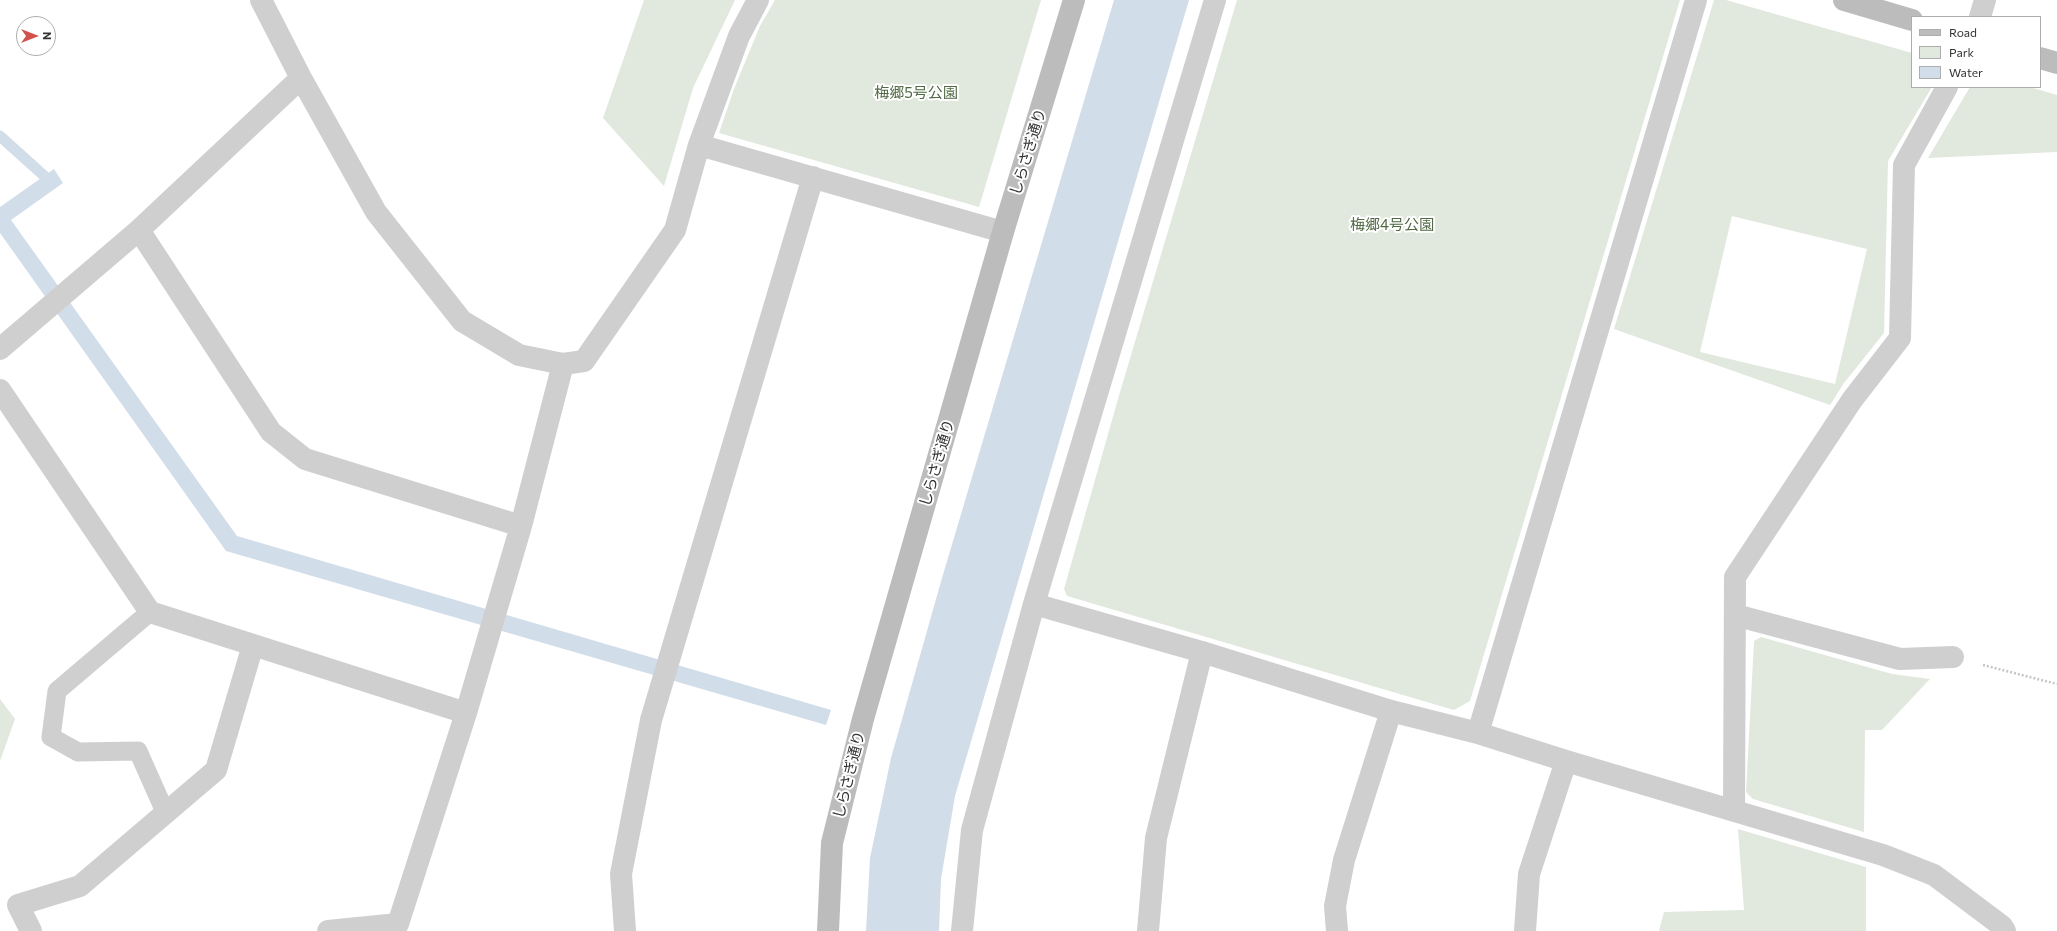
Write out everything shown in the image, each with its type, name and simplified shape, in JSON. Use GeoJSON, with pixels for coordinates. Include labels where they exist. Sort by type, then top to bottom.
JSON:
{"type":"FeatureCollection","features":[{"type":"Feature","properties":{"kind":"street"},"geometry":{"type":"LineString","coordinates":[[261,0],[301,78],[376,212],[462,321],[519,355],[563,364],[584,361],[675,230],[699,145],[740,36],[758,0]]}},
{"type":"Feature","properties":{"kind":"street","name":"しらさぎ通り"},"geometry":{"type":"LineString","coordinates":[[828,931],[832,843],[863,720],[1003,232],[1074,0]]}},
{"type":"Feature","properties":{"kind":"street"},"geometry":{"type":"LineString","coordinates":[[962,931],[972,830],[1034,604],[1215,0]]}},
{"type":"Feature","properties":{"kind":"street"},"geometry":{"type":"LineString","coordinates":[[1478,733],[1696,0]]}},
{"type":"Feature","properties":{"kind":"street"},"geometry":{"type":"LineString","coordinates":[[1844,0],[1911,20]]}},
{"type":"Feature","properties":{"kind":"street"},"geometry":{"type":"LineString","coordinates":[[1980,16],[1985,0]]}},
{"type":"Feature","properties":{"kind":"street"},"geometry":{"type":"LineString","coordinates":[[2041,58],[2057,63]]}},
{"type":"Feature","properties":{"kind":"street"},"geometry":{"type":"LineString","coordinates":[[0,349],[139,230],[301,78]]}},
{"type":"Feature","properties":{"kind":"street"},"geometry":{"type":"LineString","coordinates":[[1734,810],[1735,577],[1852,400],[1900,338],[1904,165],[1946,88]]}},
{"type":"Feature","properties":{"kind":"street"},"geometry":{"type":"LineString","coordinates":[[699,145],[1003,232]]}},
{"type":"Feature","properties":{"kind":"street"},"geometry":{"type":"LineString","coordinates":[[625,931],[621,874],[651,720],[813,177]]}},
{"type":"Feature","properties":{"kind":"street"},"geometry":{"type":"LineString","coordinates":[[139,230],[271,432],[305,459],[521,526]]}},
{"type":"Feature","properties":{"kind":"street"},"geometry":{"type":"LineString","coordinates":[[328,931],[401,928],[521,526],[563,364]]}},
{"type":"Feature","properties":{"kind":"street"},"geometry":{"type":"LineString","coordinates":[[0,390],[150,612],[466,713]]}},
{"type":"Feature","properties":{"kind":"street"},"geometry":{"type":"LineString","coordinates":[[1034,604],[1202,652],[1391,711],[1478,733],[1566,761],[1883,854],[1934,876],[2002,926],[2005,931]]}},
{"type":"Feature","properties":{"kind":"street"},"geometry":{"type":"LineString","coordinates":[[1735,615],[1900,658],[1953,657]]}},
{"type":"Feature","properties":{"kind":"street"},"geometry":{"type":"LineString","coordinates":[[31,931],[9,907],[80,886],[216,770],[253,645]]}},
{"type":"Feature","properties":{"kind":"street"},"geometry":{"type":"LineString","coordinates":[[1148,931],[1156,838],[1202,652]]}},
{"type":"Feature","properties":{"kind":"street"},"geometry":{"type":"LineString","coordinates":[[1337,931],[1335,906],[1344,860],[1391,711]]}},
{"type":"Feature","properties":{"kind":"street"},"geometry":{"type":"LineString","coordinates":[[1525,931],[1529,874],[1566,761]]}},
{"type":"Feature","properties":{"kind":"lane"},"geometry":{"type":"LineString","coordinates":[[150,612],[57,691],[51,737],[78,752],[138,751],[166,814]]}},
{"type":"Feature","properties":{"kind":"path"},"geometry":{"type":"LineString","coordinates":[[1953,657],[2057,684]]}},
{"type":"Feature","properties":{"kind":"green space"},"geometry":{"type":"Polygon","coordinates":[[[644,0],[735,0],[693,88],[664,186],[603,118],[644,0]]]}},
{"type":"Feature","properties":{"kind":"green space","name":"梅郷5号公園"},"geometry":{"type":"Polygon","coordinates":[[[775,0],[1041,0],[979,207],[719,133],[734,89],[760,26],[775,0]]]}},
{"type":"Feature","properties":{"kind":"green space","name":"梅郷4号公園"},"geometry":{"type":"Polygon","coordinates":[[[1237,0],[1680,0],[1470,701],[1454,710],[1067,596],[1064,589],[1120,392],[1237,0]]]}},
{"type":"Feature","properties":{"kind":"green space"},"geometry":{"type":"Polygon","coordinates":[[[1714,0],[1726,0],[1911,53],[1911,88],[1931,88],[1888,161],[1884,333],[1844,383],[1830,405],[1614,329],[1714,0]],[[1732,216],[1700,352],[1835,384],[1867,249],[1732,216]]]}},
{"type":"Feature","properties":{"kind":"green space"},"geometry":{"type":"Polygon","coordinates":[[[1969,88],[2033,88],[2057,95],[2057,152],[1928,158],[1969,88]]]}},
{"type":"Feature","properties":{"kind":"green space"},"geometry":{"type":"Polygon","coordinates":[[[1761,637],[1892,674],[1930,679],[1882,730],[1865,730],[1864,832],[1753,799],[1746,792],[1754,641],[1761,637]]]}},
{"type":"Feature","properties":{"kind":"green space"},"geometry":{"type":"Polygon","coordinates":[[[0,699],[15,719],[0,761],[0,699]]]}},
{"type":"Feature","properties":{"kind":"green space"},"geometry":{"type":"Polygon","coordinates":[[[1738,829],[1866,867],[1866,931],[1659,931],[1664,912],[1744,910],[1738,829]]]}},
{"type":"Feature","properties":{"kind":"water"},"geometry":{"type":"Polygon","coordinates":[[[1114,0],[1189,0],[955,796],[941,879],[939,931],[866,931],[870,858],[891,758],[942,578],[1114,0]]]}},
{"type":"Feature","properties":{"kind":"water"},"geometry":{"type":"Polygon","coordinates":[[[54,169],[63,183],[11,220],[237,536],[831,710],[826,725],[226,551],[0,233],[0,207],[54,169]]]}},
{"type":"Feature","properties":{"kind":"waterway"},"geometry":{"type":"LineString","coordinates":[[0,136],[51,182],[46,185]]}}]}
